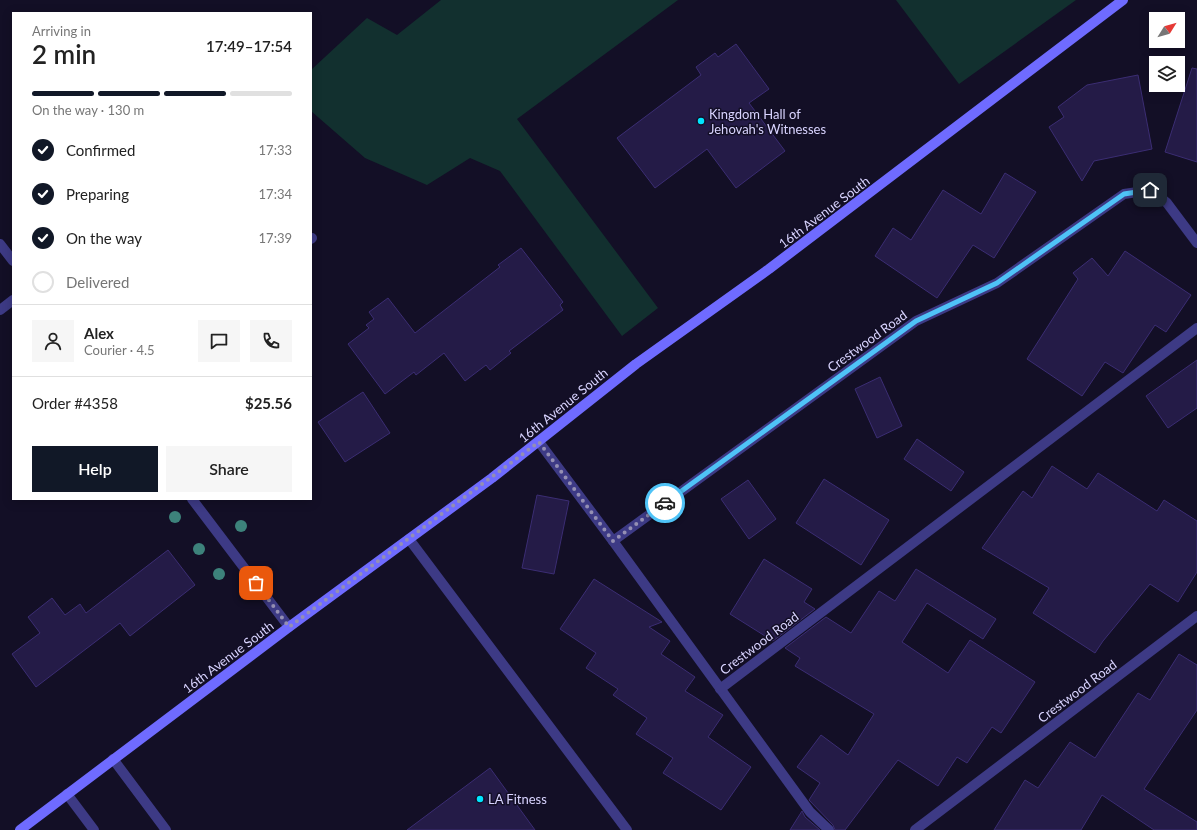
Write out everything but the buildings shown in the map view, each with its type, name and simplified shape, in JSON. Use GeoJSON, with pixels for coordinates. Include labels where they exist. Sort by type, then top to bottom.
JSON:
{"type":"FeatureCollection","features":[{"type":"Feature","properties":{"kind":"main road","name":"16th Avenue South"},"geometry":{"type":"LineString","coordinates":[[20,830],[289,627],[539,442],[636,364],[776,265],[1123,0]]}},
{"type":"Feature","properties":{"kind":"street","name":"Crestwood Road"},"geometry":{"type":"LineString","coordinates":[[613,541],[916,321],[997,283],[1124,194],[1150,190],[1167,203],[1197,243]]}},
{"type":"Feature","properties":{"kind":"street"},"geometry":{"type":"LineString","coordinates":[[0,244],[12,260]]}},
{"type":"Feature","properties":{"kind":"street"},"geometry":{"type":"LineString","coordinates":[[0,310],[12,301]]}},
{"type":"Feature","properties":{"kind":"street","name":"Crestwood Road"},"geometry":{"type":"LineString","coordinates":[[720,689],[1197,328]]}},
{"type":"Feature","properties":{"kind":"street","name":"Crestwood Road"},"geometry":{"type":"LineString","coordinates":[[539,442],[613,541],[810,812],[829,830]]}},
{"type":"Feature","properties":{"kind":"street"},"geometry":{"type":"LineString","coordinates":[[193,500],[289,627]]}},
{"type":"Feature","properties":{"kind":"street"},"geometry":{"type":"LineString","coordinates":[[409,539],[627,830]]}},
{"type":"Feature","properties":{"kind":"street","name":"Crestwood Road"},"geometry":{"type":"LineString","coordinates":[[914,830],[1197,616]]}},
{"type":"Feature","properties":{"kind":"street"},"geometry":{"type":"LineString","coordinates":[[113,759],[166,830]]}},
{"type":"Feature","properties":{"kind":"street"},"geometry":{"type":"LineString","coordinates":[[67,794],[94,830]]}},
{"type":"Feature","properties":{"kind":"green space"},"geometry":{"type":"Polygon","coordinates":[[[441,0],[678,0],[517,119],[658,308],[622,336],[500,171],[470,158],[427,185],[365,158],[312,112],[312,69],[367,18],[397,35],[441,0]]]}},
{"type":"Feature","properties":{"kind":"green space"},"geometry":{"type":"Polygon","coordinates":[[[896,0],[1076,0],[959,84],[896,0]]]}},
{"type":"Feature","properties":{"kind":"way so far"},"geometry":{"type":"LineString","coordinates":[[256,583],[289,627],[539,442],[613,541],[665,503]]}},
{"type":"Feature","properties":{"kind":"place","name":"Kingdom Hall of Jehovah's Witnesses"},"geometry":{"type":"Point","coordinates":[701,121]}},
{"type":"Feature","properties":{"kind":"place","name":"LA Fitness"},"geometry":{"type":"Point","coordinates":[480,799]}},
{"type":"Feature","properties":{"kind":"route"},"geometry":{"type":"LineString","coordinates":[[665,503],[916,321],[997,283],[1124,194],[1150,190]]}}]}
